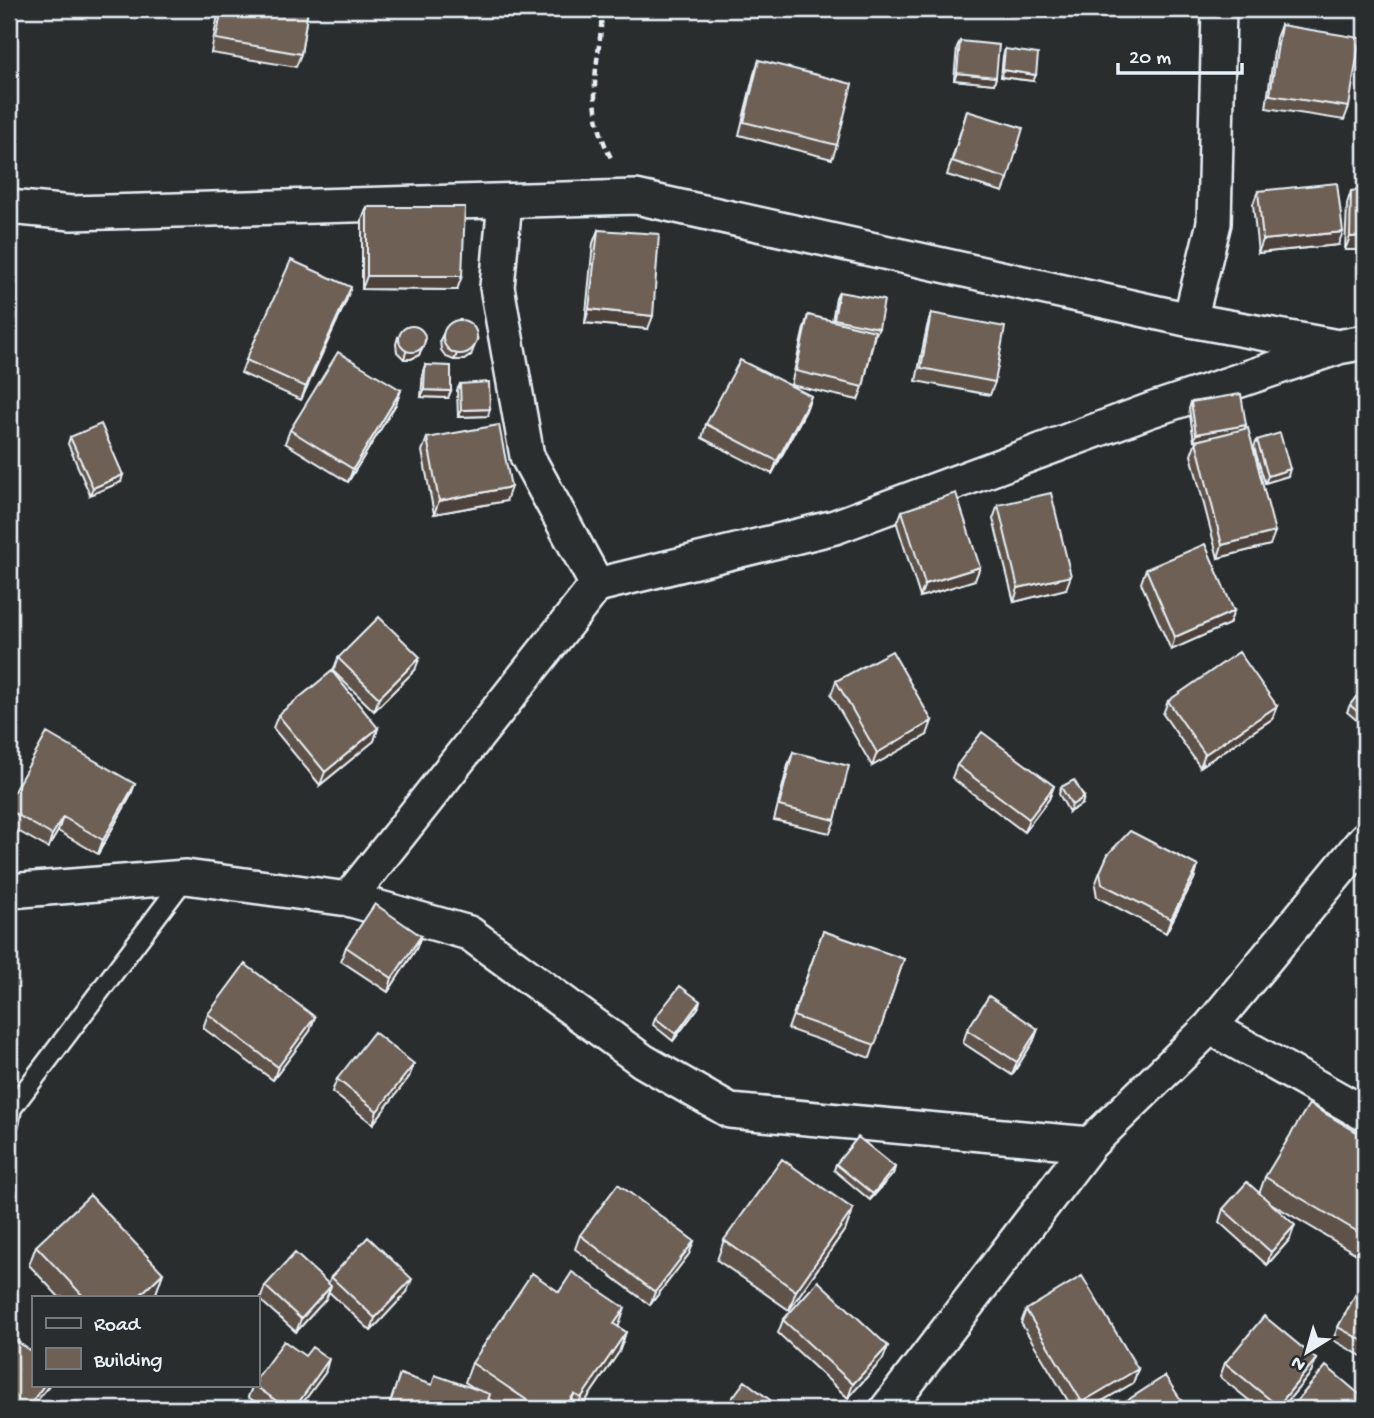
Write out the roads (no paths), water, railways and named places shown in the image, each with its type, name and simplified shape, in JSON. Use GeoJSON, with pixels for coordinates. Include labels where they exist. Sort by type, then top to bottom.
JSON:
{"type":"FeatureCollection","features":[{"type":"Feature","properties":{"kind":"street"},"geometry":{"type":"LineString","coordinates":[[1189,320],[1214,223],[1219,9]]}},
{"type":"Feature","properties":{"kind":"street"},"geometry":{"type":"LineString","coordinates":[[9,207],[72,213],[636,197],[1189,320],[1352,345]]}},
{"type":"Feature","properties":{"kind":"street"},"geometry":{"type":"LineString","coordinates":[[505,201],[497,287],[527,456],[597,585]]}},
{"type":"Feature","properties":{"kind":"street"},"geometry":{"type":"LineString","coordinates":[[348,899],[597,585],[835,527],[1151,410],[1352,345]]}},
{"type":"Feature","properties":{"kind":"street"},"geometry":{"type":"LineString","coordinates":[[887,1409],[1090,1144],[1210,1027],[1365,839]]}},
{"type":"Feature","properties":{"kind":"street"},"geometry":{"type":"LineString","coordinates":[[9,891],[186,877],[348,899],[468,933],[643,1061],[730,1111],[1090,1144]]}},
{"type":"Feature","properties":{"kind":"street"},"geometry":{"type":"LineString","coordinates":[[1210,1027],[1365,1114]]}},
{"type":"Feature","properties":{"kind":"lane"},"geometry":{"type":"LineString","coordinates":[[9,1123],[12,1108],[186,877]]}}]}
